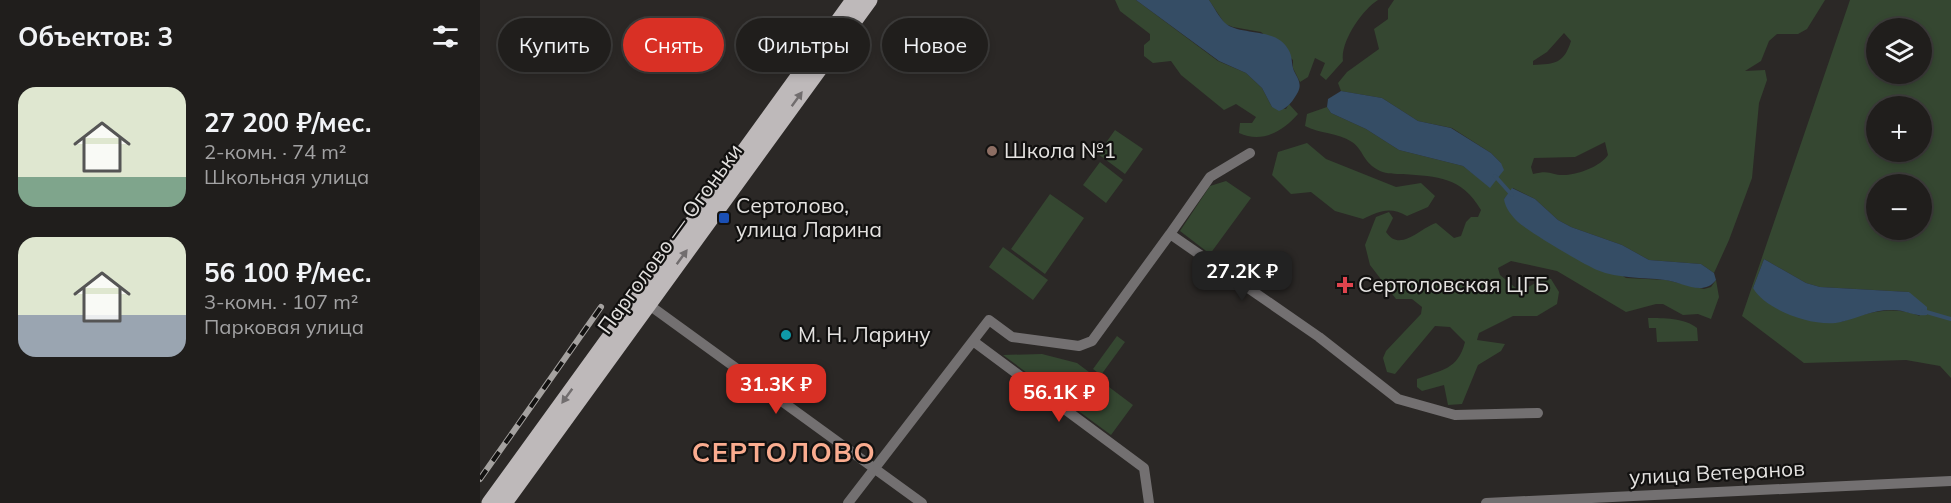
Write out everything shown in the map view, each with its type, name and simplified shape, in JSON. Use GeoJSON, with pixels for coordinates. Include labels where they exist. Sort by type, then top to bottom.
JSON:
{"type":"FeatureCollection","features":[{"type":"Feature","properties":{"kind":"main road","name":"Парголово — Огоньки"},"geometry":{"type":"LineString","coordinates":[[505,503],[853,0]]}},
{"type":"Feature","properties":{"kind":"main road","name":"Парголово — Огоньки"},"geometry":{"type":"LineString","coordinates":[[489,503],[870,0]]}},
{"type":"Feature","properties":{"kind":"street"},"geometry":{"type":"LineString","coordinates":[[848,503],[988,320],[1012,337],[1080,346],[1092,341],[1210,177],[1250,153]]}},
{"type":"Feature","properties":{"kind":"street"},"geometry":{"type":"LineString","coordinates":[[1170,234],[1319,337],[1398,399],[1455,415],[1538,413]]}},
{"type":"Feature","properties":{"kind":"street"},"geometry":{"type":"LineString","coordinates":[[643,301],[922,503]]}},
{"type":"Feature","properties":{"kind":"street"},"geometry":{"type":"LineString","coordinates":[[973,341],[1144,468],[1149,503]]}},
{"type":"Feature","properties":{"kind":"street","name":"улица Ветеранов"},"geometry":{"type":"LineString","coordinates":[[1486,503],[1951,481]]}},
{"type":"Feature","properties":{"kind":"green space"},"geometry":{"type":"Polygon","coordinates":[[[1115,0],[1136,0],[1218,61],[1246,73],[1262,88],[1272,107],[1286,109],[1289,104],[1298,114],[1286,126],[1272,134],[1256,137],[1239,133],[1240,123],[1252,123],[1256,117],[1236,104],[1224,110],[1181,75],[1171,61],[1153,63],[1144,56],[1144,45],[1150,40],[1150,34],[1120,11],[1115,0]]]}},
{"type":"Feature","properties":{"kind":"green space"},"geometry":{"type":"Polygon","coordinates":[[[1209,0],[1378,0],[1365,11],[1353,27],[1345,45],[1343,61],[1326,80],[1320,75],[1325,63],[1315,58],[1308,77],[1300,82],[1293,68],[1293,60],[1261,32],[1225,24],[1209,0]]]}},
{"type":"Feature","properties":{"kind":"green space"},"geometry":{"type":"Polygon","coordinates":[[[1394,0],[1825,0],[1807,29],[1798,34],[1777,34],[1769,41],[1761,61],[1745,71],[1765,70],[1767,80],[1759,103],[1752,178],[1714,273],[1701,264],[1649,260],[1622,245],[1571,227],[1558,220],[1535,199],[1513,188],[1504,199],[1626,278],[1666,280],[1704,289],[1711,287],[1716,280],[1719,297],[1711,319],[1698,314],[1683,315],[1663,304],[1626,312],[1557,271],[1511,261],[1498,268],[1500,275],[1517,289],[1525,289],[1544,278],[1551,279],[1559,292],[1557,304],[1537,316],[1513,316],[1479,333],[1477,340],[1505,344],[1501,351],[1478,365],[1462,404],[1448,405],[1444,385],[1422,391],[1417,387],[1417,379],[1447,368],[1453,364],[1462,351],[1465,342],[1450,327],[1435,326],[1395,374],[1387,372],[1383,358],[1386,351],[1421,314],[1422,307],[1412,299],[1396,299],[1370,265],[1365,245],[1376,217],[1389,212],[1393,218],[1386,232],[1397,240],[1404,240],[1436,223],[1454,238],[1461,236],[1466,222],[1471,217],[1478,217],[1481,210],[1465,190],[1448,180],[1380,171],[1366,160],[1352,142],[1340,136],[1305,126],[1307,114],[1327,107],[1331,113],[1366,129],[1399,150],[1463,166],[1490,187],[1501,163],[1491,153],[1452,128],[1418,121],[1382,98],[1341,91],[1338,83],[1347,72],[1379,49],[1374,29],[1388,19],[1388,9],[1394,0]],[[1564,33],[1547,52],[1533,61],[1533,65],[1553,63],[1562,58],[1571,41],[1564,33]],[[1605,142],[1575,157],[1534,158],[1531,167],[1533,174],[1548,172],[1566,175],[1589,169],[1608,155],[1605,142]]]}},
{"type":"Feature","properties":{"kind":"green space"},"geometry":{"type":"Polygon","coordinates":[[[1850,0],[1951,0],[1951,378],[1940,366],[1906,360],[1804,363],[1742,316],[1850,0]],[[1764,259],[1753,288],[1841,322],[1861,315],[1890,310],[1920,316],[1909,292],[1820,287],[1806,283],[1764,259]]]}},
{"type":"Feature","properties":{"kind":"green space"},"geometry":{"type":"Polygon","coordinates":[[[1115,130],[1143,149],[1125,174],[1098,154],[1115,130]]]}},
{"type":"Feature","properties":{"kind":"green space"},"geometry":{"type":"Polygon","coordinates":[[[1307,143],[1326,159],[1396,187],[1421,183],[1435,196],[1428,207],[1407,216],[1390,210],[1363,219],[1335,211],[1311,192],[1291,194],[1272,175],[1278,152],[1307,143]]]}},
{"type":"Feature","properties":{"kind":"green space"},"geometry":{"type":"Polygon","coordinates":[[[1100,162],[1123,180],[1106,203],[1083,185],[1100,162]]]}},
{"type":"Feature","properties":{"kind":"green space"},"geometry":{"type":"Polygon","coordinates":[[[1226,181],[1251,198],[1210,254],[1180,231],[1210,186],[1226,181]]]}},
{"type":"Feature","properties":{"kind":"green space"},"geometry":{"type":"Polygon","coordinates":[[[1050,194],[1084,218],[1045,274],[1011,249],[1050,194]]]}},
{"type":"Feature","properties":{"kind":"green space"},"geometry":{"type":"Polygon","coordinates":[[[1003,247],[1048,280],[1033,300],[989,267],[1003,247]]]}},
{"type":"Feature","properties":{"kind":"green space"},"geometry":{"type":"Polygon","coordinates":[[[1648,318],[1686,322],[1697,328],[1698,341],[1657,342],[1656,328],[1649,328],[1648,318]]]}},
{"type":"Feature","properties":{"kind":"green space"},"geometry":{"type":"Polygon","coordinates":[[[1117,336],[1125,342],[1101,375],[1093,369],[1117,336]]]}},
{"type":"Feature","properties":{"kind":"green space"},"geometry":{"type":"Polygon","coordinates":[[[1042,354],[1077,363],[1133,405],[1111,435],[1003,355],[1042,354]]]}},
{"type":"Feature","properties":{"kind":"water"},"geometry":{"type":"Polygon","coordinates":[[[1136,0],[1209,0],[1223,21],[1231,27],[1275,37],[1291,54],[1293,68],[1300,84],[1296,95],[1282,110],[1279,111],[1272,107],[1262,88],[1246,73],[1219,61],[1136,0]]]}},
{"type":"Feature","properties":{"kind":"water"},"geometry":{"type":"Polygon","coordinates":[[[1341,91],[1382,98],[1418,121],[1451,128],[1491,153],[1501,163],[1504,170],[1490,188],[1463,166],[1399,150],[1366,129],[1331,113],[1327,107],[1328,99],[1341,91]]]}},
{"type":"Feature","properties":{"kind":"water"},"geometry":{"type":"Polygon","coordinates":[[[1512,188],[1535,199],[1558,220],[1571,227],[1622,245],[1649,260],[1701,264],[1714,273],[1716,280],[1711,285],[1699,288],[1665,280],[1622,276],[1597,270],[1556,248],[1518,222],[1507,209],[1504,199],[1512,188]]]}},
{"type":"Feature","properties":{"kind":"water"},"geometry":{"type":"Polygon","coordinates":[[[1764,259],[1806,283],[1820,287],[1909,292],[1927,307],[1927,315],[1884,310],[1831,323],[1793,316],[1769,304],[1753,288],[1764,259]]]}},
{"type":"Feature","properties":{"kind":"waterway"},"geometry":{"type":"LineString","coordinates":[[1495,176],[1512,195]]}},
{"type":"Feature","properties":{"kind":"waterway"},"geometry":{"type":"LineString","coordinates":[[1923,311],[1951,319]]}},
{"type":"Feature","properties":{"kind":"railway"},"geometry":{"type":"LineString","coordinates":[[480,479],[601,307]]}},
{"type":"Feature","properties":{"kind":"place","name":"Школа №1"},"geometry":{"type":"Point","coordinates":[992,151]}},
{"type":"Feature","properties":{"kind":"place","name":"Сертолово, улица Ларина"},"geometry":{"type":"Point","coordinates":[724,218]}},
{"type":"Feature","properties":{"kind":"place","name":"Сертоловская ЦГБ"},"geometry":{"type":"Point","coordinates":[1345,285]}},
{"type":"Feature","properties":{"kind":"place","name":"М. Н. Ларину"},"geometry":{"type":"Point","coordinates":[786,335]}},
{"type":"Feature","properties":{"kind":"district","name":"СЕРТОЛОВО"},"geometry":{"type":"Point","coordinates":[784,453]}}]}
